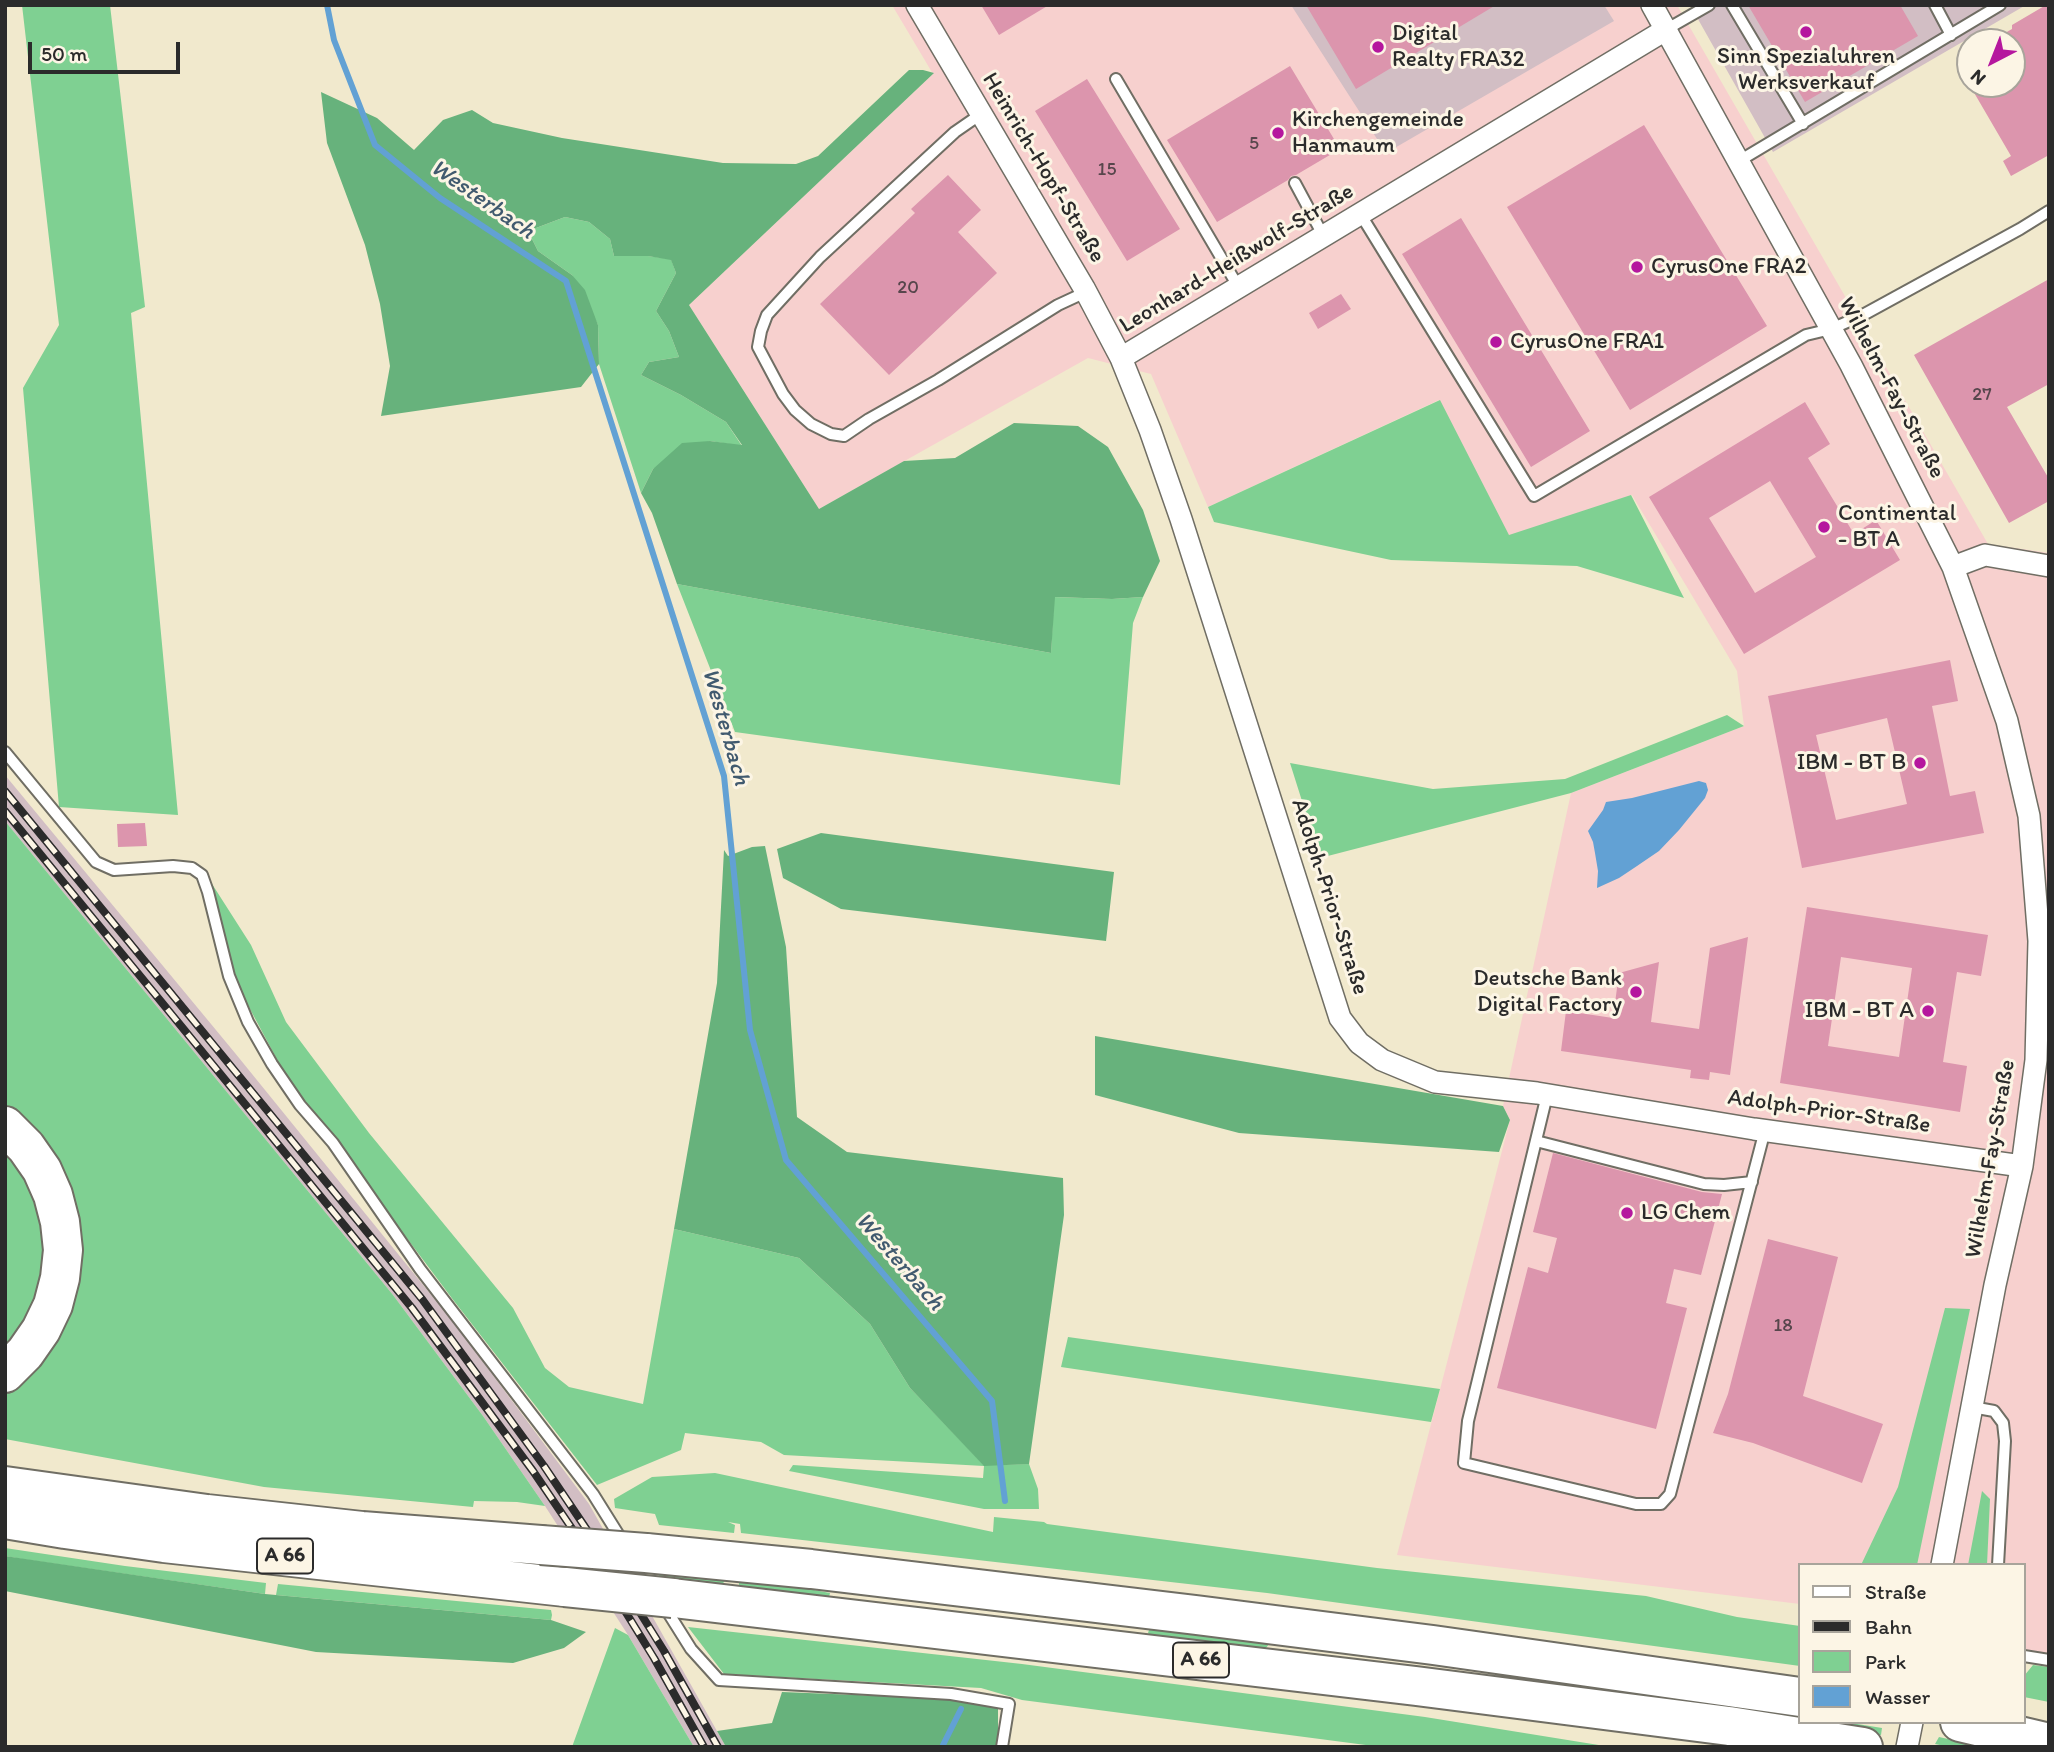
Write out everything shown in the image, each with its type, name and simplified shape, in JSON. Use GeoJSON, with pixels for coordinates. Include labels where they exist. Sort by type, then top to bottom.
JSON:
{"type":"FeatureCollection","features":[{"type":"Feature","properties":{"kind":"highway"},"geometry":{"type":"LineString","coordinates":[[5,1126],[26,1147],[42,1170],[53,1195],[63,1250],[60,1278],[41,1331],[25,1353],[5,1373]]}},
{"type":"Feature","properties":{"kind":"highway"},"geometry":{"type":"LineString","coordinates":[[5,1460],[162,1509]]}},
{"type":"Feature","properties":{"kind":"highway","name":"A 66"},"geometry":{"type":"LineString","coordinates":[[5,1486],[162,1509],[362,1531],[541,1545],[651,1573],[1416,1686],[1729,1726],[1863,1747]]}},
{"type":"Feature","properties":{"kind":"highway","name":"A 66"},"geometry":{"type":"LineString","coordinates":[[5,1519],[164,1543],[565,1587],[651,1573],[811,1569],[1433,1645],[1798,1697]]}},
{"type":"Feature","properties":{"kind":"highway"},"geometry":{"type":"LineString","coordinates":[[1968,1724],[2049,1743]]}},
{"type":"Feature","properties":{"kind":"highway"},"geometry":{"type":"LineString","coordinates":[[2000,1724],[2049,1729]]}},
{"type":"Feature","properties":{"kind":"highway"},"geometry":{"type":"LineString","coordinates":[[1729,1726],[1807,1747]]}},
{"type":"Feature","properties":{"kind":"street","name":"Heinrich-Hopf-Straße"},"geometry":{"type":"LineString","coordinates":[[917,5],[1086,292],[1121,358]]}},
{"type":"Feature","properties":{"kind":"street","name":"Wilhelm-Fay-Straße"},"geometry":{"type":"LineString","coordinates":[[1652,5],[1857,377],[1953,567],[2007,721],[2029,816],[2044,973],[2036,1060],[2022,1166],[1995,1285],[1942,1563]]}},
{"type":"Feature","properties":{"kind":"street","name":"Leonhard-Heißwolf-Straße"},"geometry":{"type":"LineString","coordinates":[[1121,358],[1667,29]]}},
{"type":"Feature","properties":{"kind":"street","name":"Adolph-Prior-Straße"},"geometry":{"type":"LineString","coordinates":[[1121,358],[1181,519],[1340,1018],[1359,1043],[1382,1060],[1434,1082],[1547,1095],[1765,1130],[2022,1166]]}},
{"type":"Feature","properties":{"kind":"street"},"geometry":{"type":"LineString","coordinates":[[1953,567],[1985,555],[2049,566]]}},
{"type":"Feature","properties":{"kind":"street"},"geometry":{"type":"LineString","coordinates":[[1907,1747],[1912,1724]]}},
{"type":"Feature","properties":{"kind":"lane"},"geometry":{"type":"LineString","coordinates":[[1667,29],[1709,5]]}},
{"type":"Feature","properties":{"kind":"lane"},"geometry":{"type":"LineString","coordinates":[[1732,5],[1803,124]]}},
{"type":"Feature","properties":{"kind":"lane"},"geometry":{"type":"LineString","coordinates":[[1935,5],[1951,35]]}},
{"type":"Feature","properties":{"kind":"lane"},"geometry":{"type":"LineString","coordinates":[[1739,161],[2000,5]]}},
{"type":"Feature","properties":{"kind":"lane"},"geometry":{"type":"LineString","coordinates":[[1116,79],[1239,288]]}},
{"type":"Feature","properties":{"kind":"lane"},"geometry":{"type":"LineString","coordinates":[[981,114],[955,132],[820,257],[767,315],[758,347],[783,394],[795,410],[811,424],[831,434],[845,436],[1058,305],[1086,292]]}},
{"type":"Feature","properties":{"kind":"lane"},"geometry":{"type":"LineString","coordinates":[[1295,183],[1324,237]]}},
{"type":"Feature","properties":{"kind":"lane"},"geometry":{"type":"LineString","coordinates":[[1361,215],[1534,496],[1806,335],[1831,329],[1861,316],[2049,211]]}},
{"type":"Feature","properties":{"kind":"lane"},"geometry":{"type":"LineString","coordinates":[[5,752],[96,862],[114,870],[173,866],[192,868],[202,876],[229,975],[248,1022],[272,1064],[300,1105],[333,1143],[420,1269],[651,1573],[691,1649],[719,1680],[951,1694],[1009,1704],[1002,1747]]}},
{"type":"Feature","properties":{"kind":"lane"},"geometry":{"type":"LineString","coordinates":[[1547,1095],[1468,1421],[1464,1463],[1636,1504],[1661,1504],[1670,1494],[1765,1130]]}},
{"type":"Feature","properties":{"kind":"lane"},"geometry":{"type":"LineString","coordinates":[[1535,1141],[1704,1184],[1752,1182]]}},
{"type":"Feature","properties":{"kind":"lane"},"geometry":{"type":"LineString","coordinates":[[1972,1408],[1994,1411],[2003,1423],[2005,1441],[1998,1563]]}},
{"type":"Feature","properties":{"kind":"lane"},"geometry":{"type":"LineString","coordinates":[[2026,1656],[2049,1660]]}},
{"type":"Feature","properties":{"kind":"shaded area"},"geometry":{"type":"Polygon","coordinates":[[[892,5],[1677,5],[1988,544],[2049,553],[2049,1664],[2026,1661],[2026,1563],[1798,1563],[1798,1604],[1397,1555],[1510,1120],[1503,1106],[1571,793],[1744,726],[1737,671],[1632,495],[1509,536],[1439,400],[1208,507],[1151,374],[1088,358],[819,509],[689,305],[933,74],[892,5]]]}},
{"type":"Feature","properties":{"kind":"shaded area"},"geometry":{"type":"Polygon","coordinates":[[[1291,5],[1604,5],[1614,21],[1386,153],[1291,5]]]}},
{"type":"Feature","properties":{"kind":"shaded area"},"geometry":{"type":"Polygon","coordinates":[[[1690,5],[2026,5],[1986,28],[1956,28],[1956,46],[1773,152],[1690,5]]]}},
{"type":"Feature","properties":{"kind":"shaded area"},"geometry":{"type":"Polygon","coordinates":[[[5,775],[454,1323],[589,1504],[726,1747],[694,1747],[628,1635],[545,1506],[483,1416],[393,1295],[5,821],[5,775]]]}},
{"type":"Feature","properties":{"kind":"green space"},"geometry":{"type":"Polygon","coordinates":[[[22,5],[110,5],[145,307],[131,313],[178,815],[59,807],[23,388],[59,325],[22,5]]]}},
{"type":"Feature","properties":{"kind":"green space"},"geometry":{"type":"Polygon","coordinates":[[[909,70],[934,73],[689,305],[819,509],[904,461],[955,458],[1014,423],[1078,426],[1108,447],[1143,510],[1160,561],[1143,597],[1055,597],[1051,653],[677,584],[652,513],[641,493],[653,469],[682,443],[710,441],[742,445],[726,422],[641,375],[649,362],[679,357],[669,331],[656,311],[676,273],[671,260],[648,256],[614,256],[610,239],[589,222],[565,217],[528,231],[538,251],[572,275],[585,290],[598,325],[599,364],[581,387],[381,416],[390,366],[380,304],[365,245],[327,143],[321,92],[377,118],[414,150],[443,120],[472,110],[493,123],[562,138],[723,163],[796,164],[818,156],[909,70]]]}},
{"type":"Feature","properties":{"kind":"green space"},"geometry":{"type":"Polygon","coordinates":[[[565,217],[589,222],[610,239],[614,256],[671,259],[676,273],[656,311],[669,331],[679,357],[649,362],[641,375],[726,422],[742,446],[710,441],[653,469],[641,493],[599,364],[598,325],[572,275],[538,251],[528,231],[565,217]]]}},
{"type":"Feature","properties":{"kind":"green space"},"geometry":{"type":"Polygon","coordinates":[[[1440,400],[1509,535],[1631,495],[1684,598],[1577,566],[1391,560],[1214,522],[1208,507],[1440,400]]]}},
{"type":"Feature","properties":{"kind":"green space"},"geometry":{"type":"Polygon","coordinates":[[[677,584],[1051,653],[1054,597],[1143,597],[1133,623],[1120,785],[735,732],[677,584]]]}},
{"type":"Feature","properties":{"kind":"green space"},"geometry":{"type":"Polygon","coordinates":[[[1727,715],[1744,726],[1571,793],[1320,858],[1290,763],[1433,789],[1565,779],[1727,715]]]}},
{"type":"Feature","properties":{"kind":"green space"},"geometry":{"type":"Polygon","coordinates":[[[5,821],[393,1295],[483,1416],[545,1506],[474,1501],[473,1507],[264,1487],[5,1439],[5,1391],[70,1292],[5,1110],[5,821]]]}},
{"type":"Feature","properties":{"kind":"green space"},"geometry":{"type":"Polygon","coordinates":[[[821,833],[1114,872],[1106,941],[841,909],[783,878],[777,849],[821,833]]]}},
{"type":"Feature","properties":{"kind":"green space"},"geometry":{"type":"Polygon","coordinates":[[[765,846],[786,947],[797,1117],[847,1152],[1063,1178],[1064,1215],[1029,1464],[984,1466],[910,1388],[870,1324],[799,1258],[674,1229],[717,983],[724,850],[728,856],[752,847],[765,846]]]}},
{"type":"Feature","properties":{"kind":"green space"},"geometry":{"type":"Polygon","coordinates":[[[205,873],[251,945],[286,1022],[369,1133],[513,1308],[545,1368],[569,1387],[643,1404],[674,1229],[799,1258],[870,1324],[910,1388],[984,1465],[1029,1464],[1038,1489],[1039,1509],[984,1509],[789,1471],[793,1465],[983,1478],[984,1466],[784,1455],[761,1442],[685,1433],[681,1450],[597,1485],[288,1080],[236,983],[205,873]]]}},
{"type":"Feature","properties":{"kind":"green space"},"geometry":{"type":"Polygon","coordinates":[[[1095,1036],[1503,1106],[1510,1120],[1499,1152],[1239,1133],[1095,1095],[1095,1036]]]}},
{"type":"Feature","properties":{"kind":"green space"},"geometry":{"type":"Polygon","coordinates":[[[5,1139],[22,1156],[55,1261],[5,1360],[5,1139]]]}},
{"type":"Feature","properties":{"kind":"green space"},"geometry":{"type":"Polygon","coordinates":[[[1945,1308],[1970,1309],[1917,1563],[1862,1563],[1898,1487],[1945,1308]]]}},
{"type":"Feature","properties":{"kind":"green space"},"geometry":{"type":"Polygon","coordinates":[[[1068,1337],[1440,1389],[1431,1422],[1061,1367],[1068,1337]]]}},
{"type":"Feature","properties":{"kind":"green space"},"geometry":{"type":"Polygon","coordinates":[[[715,1473],[993,1532],[994,1517],[1377,1568],[1646,1596],[1737,1617],[1798,1626],[1798,1666],[1267,1593],[741,1533],[740,1524],[728,1522],[735,1525],[734,1533],[659,1525],[655,1514],[615,1508],[614,1499],[652,1477],[715,1473]]]}},
{"type":"Feature","properties":{"kind":"green space"},"geometry":{"type":"Polygon","coordinates":[[[1982,1491],[1990,1499],[1987,1563],[1968,1563],[1982,1491]]]}},
{"type":"Feature","properties":{"kind":"green space"},"geometry":{"type":"Polygon","coordinates":[[[5,1548],[266,1583],[265,1594],[5,1556],[5,1548]]]}},
{"type":"Feature","properties":{"kind":"green space"},"geometry":{"type":"Polygon","coordinates":[[[5,1556],[265,1594],[551,1620],[586,1632],[564,1648],[513,1663],[316,1652],[5,1591],[5,1556]]]}},
{"type":"Feature","properties":{"kind":"green space"},"geometry":{"type":"Polygon","coordinates":[[[658,1574],[725,1581],[722,1584],[725,1588],[663,1581],[658,1574]]]}},
{"type":"Feature","properties":{"kind":"green space"},"geometry":{"type":"Polygon","coordinates":[[[739,1582],[798,1587],[830,1593],[829,1597],[739,1589],[739,1582]]]}},
{"type":"Feature","properties":{"kind":"green space"},"geometry":{"type":"Polygon","coordinates":[[[278,1584],[551,1610],[552,1615],[551,1620],[276,1595],[278,1584]]]}},
{"type":"Feature","properties":{"kind":"green space"},"geometry":{"type":"Polygon","coordinates":[[[688,1627],[1022,1664],[1425,1717],[1611,1747],[1381,1747],[1022,1700],[981,1688],[724,1674],[688,1627]]]}},
{"type":"Feature","properties":{"kind":"green space"},"geometry":{"type":"Polygon","coordinates":[[[615,1628],[628,1635],[694,1747],[572,1747],[615,1628]]]}},
{"type":"Feature","properties":{"kind":"green space"},"geometry":{"type":"Polygon","coordinates":[[[1149,1630],[1270,1643],[1265,1649],[1150,1635],[1149,1630]]]}},
{"type":"Feature","properties":{"kind":"green space"},"geometry":{"type":"Polygon","coordinates":[[[2033,1665],[2049,1667],[2049,1702],[2026,1697],[2026,1674],[2033,1665]]]}},
{"type":"Feature","properties":{"kind":"green space"},"geometry":{"type":"Polygon","coordinates":[[[782,1692],[982,1700],[998,1704],[998,1747],[726,1747],[717,1731],[772,1723],[782,1692]]]}},
{"type":"Feature","properties":{"kind":"green space"},"geometry":{"type":"Polygon","coordinates":[[[1648,1693],[1798,1715],[1798,1723],[1768,1718],[1649,1697],[1648,1693]]]}},
{"type":"Feature","properties":{"kind":"green space"},"geometry":{"type":"Polygon","coordinates":[[[1808,1724],[1857,1724],[1882,1728],[1881,1735],[1808,1724]]]}},
{"type":"Feature","properties":{"kind":"green space"},"geometry":{"type":"Polygon","coordinates":[[[1939,1737],[1985,1747],[1949,1747],[1935,1744],[1939,1737]]]}},
{"type":"Feature","properties":{"kind":"water"},"geometry":{"type":"Polygon","coordinates":[[[1699,781],[1706,783],[1708,790],[1705,798],[1659,851],[1619,878],[1597,888],[1598,871],[1593,842],[1588,831],[1606,802],[1699,781]]]}},
{"type":"Feature","properties":{"kind":"building"},"geometry":{"type":"Polygon","coordinates":[[[981,5],[1049,5],[999,35],[981,5]]]}},
{"type":"Feature","properties":{"kind":"building","name":"Digital Realty FRA32"},"geometry":{"type":"Polygon","coordinates":[[[1306,5],[1496,5],[1356,89],[1306,5]]]}},
{"type":"Feature","properties":{"kind":"building"},"geometry":{"type":"Polygon","coordinates":[[[1748,5],[1900,5],[1918,36],[1805,102],[1748,5]]]}},
{"type":"Feature","properties":{"kind":"building"},"geometry":{"type":"Polygon","coordinates":[[[2049,5],[2049,155],[2011,176],[2003,161],[2011,156],[1977,98],[2026,98],[2026,28],[2012,28],[2012,25],[2049,5]]]}},
{"type":"Feature","properties":{"kind":"building"},"geometry":{"type":"Polygon","coordinates":[[[1290,66],[1340,149],[1217,222],[1167,140],[1290,66]]]}},
{"type":"Feature","properties":{"kind":"building"},"geometry":{"type":"Polygon","coordinates":[[[1087,79],[1180,229],[1127,261],[1035,111],[1087,79]]]}},
{"type":"Feature","properties":{"kind":"building","name":"CyrusOne FRA2"},"geometry":{"type":"Polygon","coordinates":[[[1644,125],[1767,326],[1630,410],[1507,207],[1644,125]]]}},
{"type":"Feature","properties":{"kind":"building"},"geometry":{"type":"Polygon","coordinates":[[[948,175],[981,210],[958,232],[997,273],[889,375],[820,304],[915,213],[911,209],[948,175]]]}},
{"type":"Feature","properties":{"kind":"building","name":"CyrusOne FRA1"},"geometry":{"type":"Polygon","coordinates":[[[1461,218],[1590,431],[1531,467],[1402,254],[1461,218]]]}},
{"type":"Feature","properties":{"kind":"building"},"geometry":{"type":"Polygon","coordinates":[[[2049,279],[2049,384],[2007,407],[2049,479],[2049,501],[2009,523],[1914,355],[2049,279]]]}},
{"type":"Feature","properties":{"kind":"building"},"geometry":{"type":"Polygon","coordinates":[[[1341,294],[1351,309],[1318,329],[1309,313],[1341,294]]]}},
{"type":"Feature","properties":{"kind":"building","name":"Continental - BT A"},"geometry":{"type":"Polygon","coordinates":[[[1805,402],[1830,444],[1808,458],[1854,534],[1876,520],[1900,560],[1744,654],[1649,497],[1805,402]],[[1770,481],[1709,518],[1755,593],[1816,557],[1770,481]]]}},
{"type":"Feature","properties":{"kind":"building","name":"IBM - BT B"},"geometry":{"type":"Polygon","coordinates":[[[1950,660],[1958,701],[1932,706],[1950,796],[1975,791],[1984,833],[1802,868],[1768,696],[1950,660]],[[1887,718],[1816,735],[1836,820],[1907,804],[1887,718]]]}},
{"type":"Feature","properties":{"kind":"building"},"geometry":{"type":"Polygon","coordinates":[[[145,823],[147,846],[118,847],[117,824],[145,823]]]}},
{"type":"Feature","properties":{"kind":"building","name":"IBM - BT A"},"geometry":{"type":"Polygon","coordinates":[[[1807,907],[1988,935],[1981,976],[1957,972],[1943,1062],[1967,1066],[1960,1112],[1780,1083],[1807,907]],[[1841,957],[1828,1046],[1899,1057],[1912,968],[1841,957]]]}},
{"type":"Feature","properties":{"kind":"building","name":"Deutsche Bank Digital Factory"},"geometry":{"type":"Polygon","coordinates":[[[1748,937],[1730,1075],[1710,1072],[1709,1080],[1690,1078],[1691,1070],[1561,1051],[1566,1011],[1613,1018],[1619,973],[1659,962],[1651,1022],[1699,1029],[1710,948],[1748,937]]]}},
{"type":"Feature","properties":{"kind":"building"},"geometry":{"type":"Polygon","coordinates":[[[1553,1153],[1702,1192],[1722,1194],[1701,1275],[1674,1269],[1666,1303],[1687,1308],[1656,1429],[1497,1388],[1528,1267],[1548,1273],[1557,1238],[1533,1232],[1553,1153]]]}},
{"type":"Feature","properties":{"kind":"building"},"geometry":{"type":"Polygon","coordinates":[[[1768,1239],[1838,1257],[1803,1396],[1883,1424],[1862,1483],[1753,1443],[1713,1433],[1728,1394],[1768,1239]]]}},
{"type":"Feature","properties":{"kind":"waterway","name":"Westerbach"},"geometry":{"type":"LineString","coordinates":[[327,5],[334,40],[375,145],[440,198],[566,281],[724,776],[750,1030],[786,1160],[992,1401],[1005,1501]]}},
{"type":"Feature","properties":{"kind":"waterway","name":"Westerbach"},"geometry":{"type":"LineString","coordinates":[[942,1747],[961,1709]]}},
{"type":"Feature","properties":{"kind":"railway"},"geometry":{"type":"LineString","coordinates":[[5,791],[422,1299],[544,1466],[606,1558],[664,1651],[718,1747]]}},
{"type":"Feature","properties":{"kind":"railway"},"geometry":{"type":"LineString","coordinates":[[5,811],[412,1308],[533,1471],[596,1564],[654,1658],[704,1747]]}},
{"type":"Feature","properties":{"kind":"place","name":"Sinn Spezialuhren Werksverkauf"},"geometry":{"type":"Point","coordinates":[1806,32]}},
{"type":"Feature","properties":{"kind":"place","name":"Digital Realty FRA32"},"geometry":{"type":"Point","coordinates":[1378,47]}},
{"type":"Feature","properties":{"kind":"place","name":"Kirchengemeinde Hanmaum"},"geometry":{"type":"Point","coordinates":[1278,133]}},
{"type":"Feature","properties":{"kind":"place","name":"CyrusOne FRA2"},"geometry":{"type":"Point","coordinates":[1637,267]}},
{"type":"Feature","properties":{"kind":"place","name":"CyrusOne FRA1"},"geometry":{"type":"Point","coordinates":[1496,342]}},
{"type":"Feature","properties":{"kind":"place","name":"Continental - BT A"},"geometry":{"type":"Point","coordinates":[1824,527]}},
{"type":"Feature","properties":{"kind":"place","name":"IBM - BT B"},"geometry":{"type":"Point","coordinates":[1920,763]}},
{"type":"Feature","properties":{"kind":"place","name":"Deutsche Bank Digital Factory"},"geometry":{"type":"Point","coordinates":[1636,992]}},
{"type":"Feature","properties":{"kind":"place","name":"IBM - BT A"},"geometry":{"type":"Point","coordinates":[1928,1011]}},
{"type":"Feature","properties":{"kind":"place","name":"LG Chem"},"geometry":{"type":"Point","coordinates":[1627,1213]}}]}
